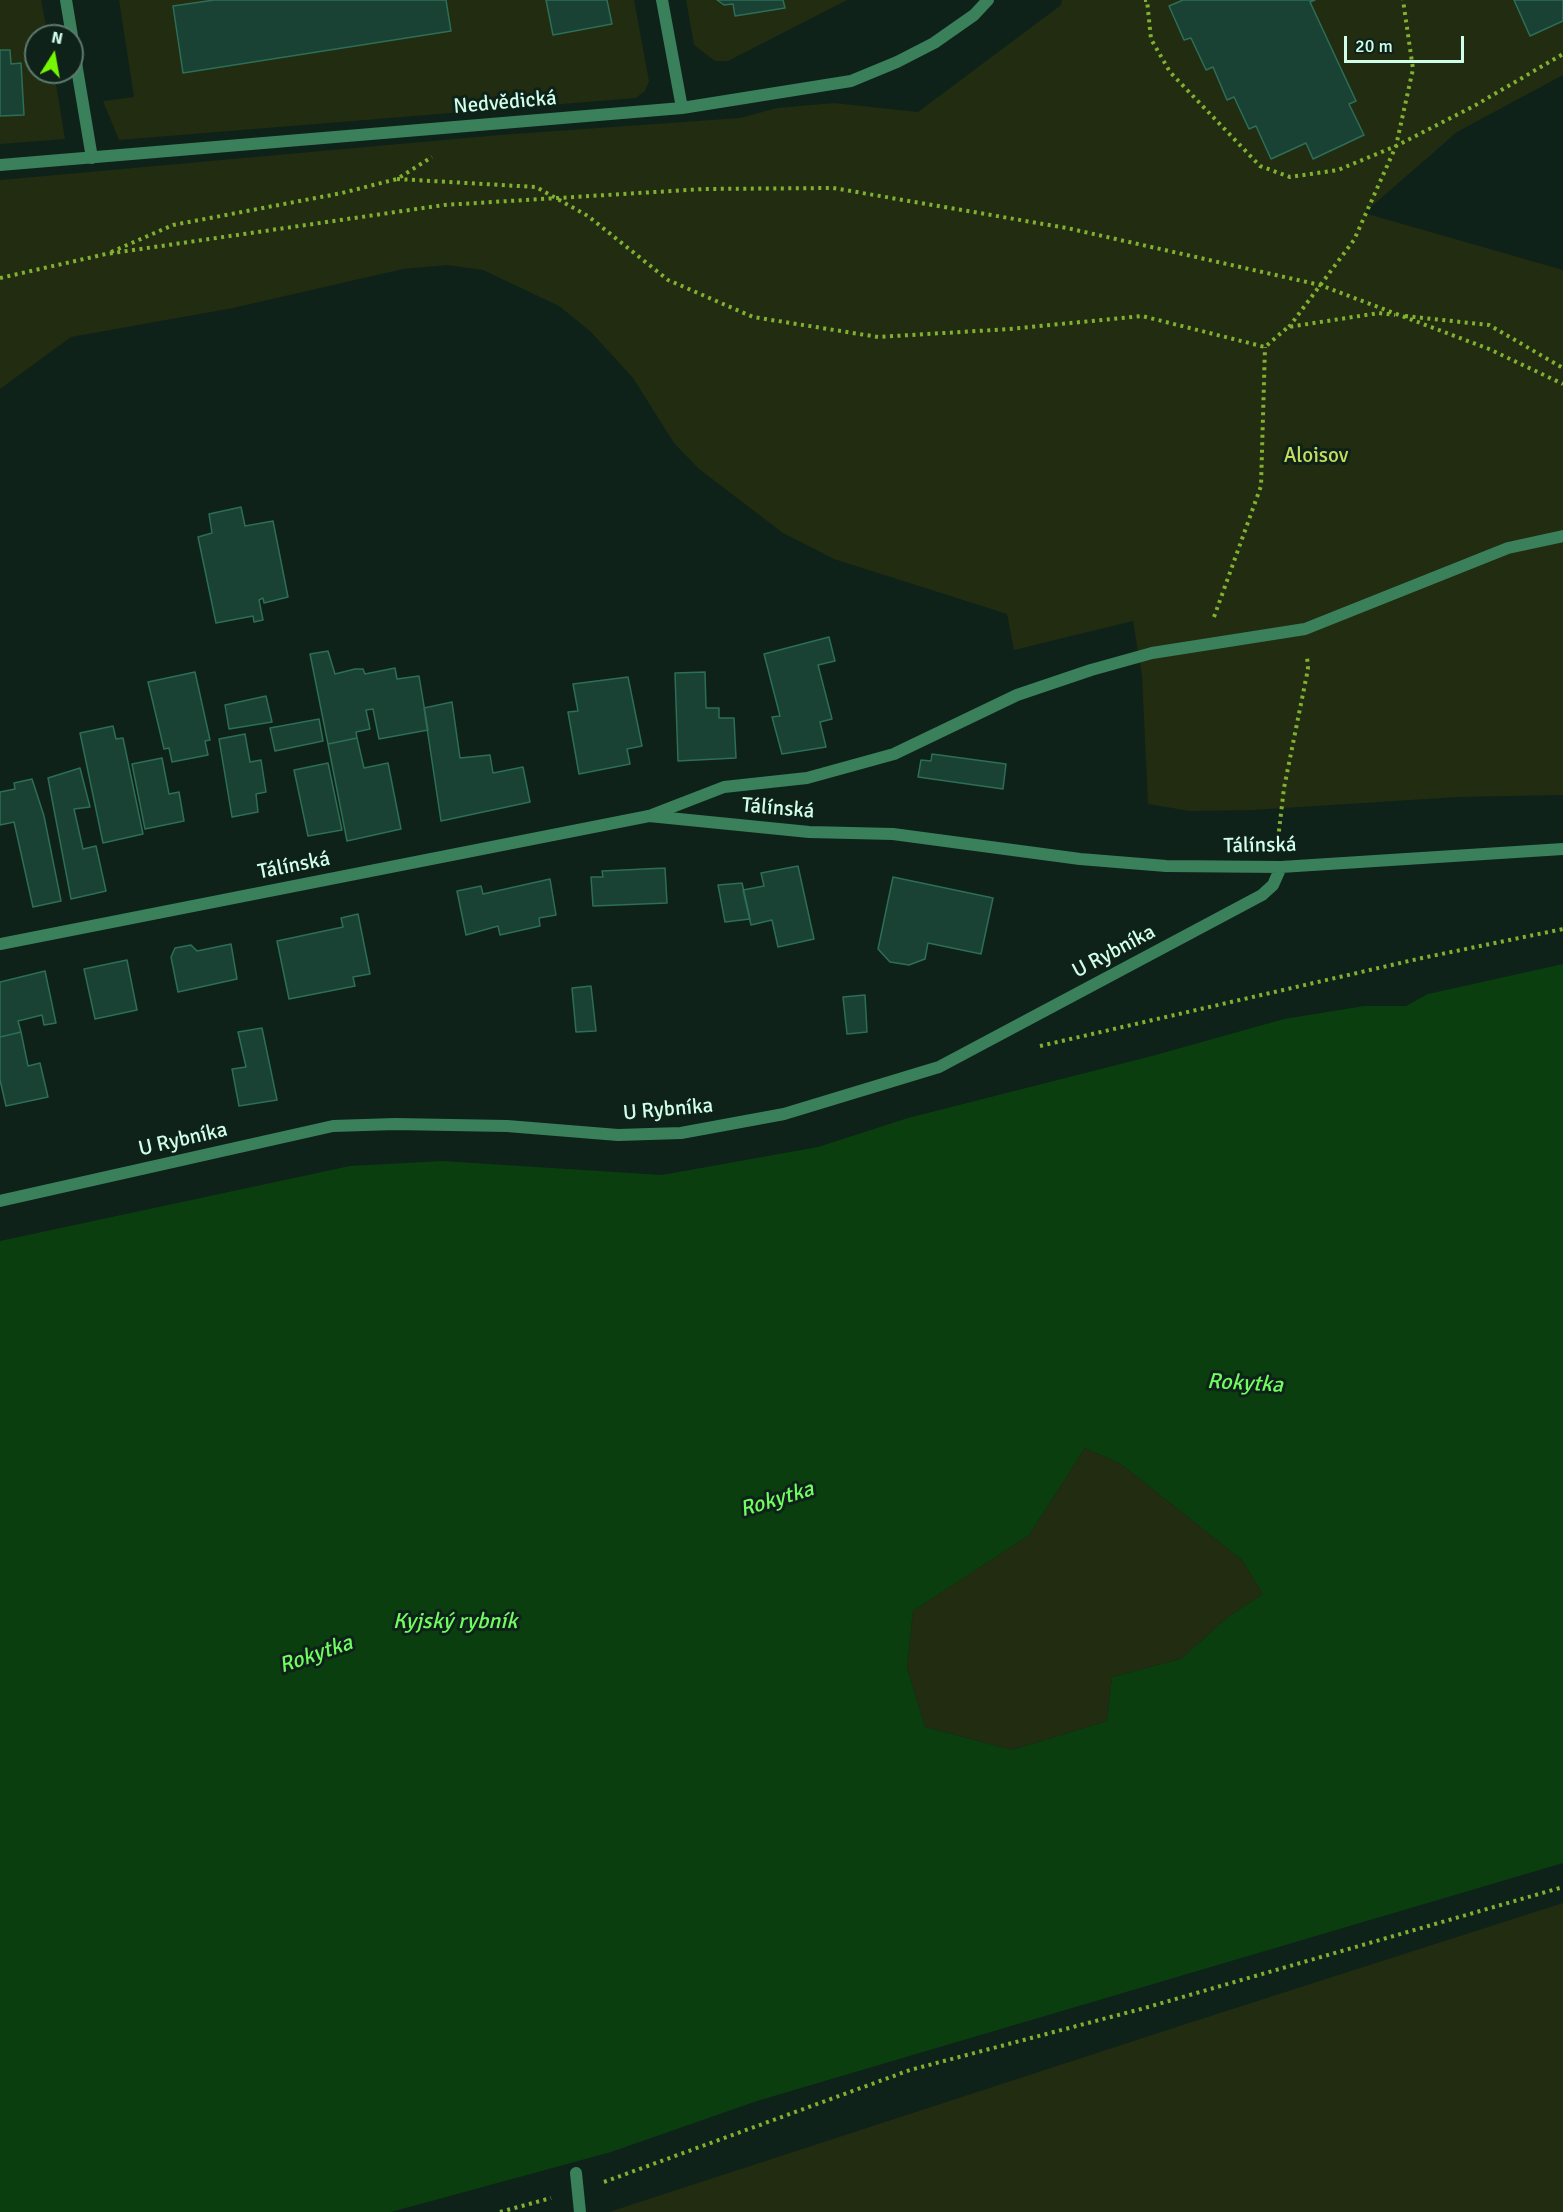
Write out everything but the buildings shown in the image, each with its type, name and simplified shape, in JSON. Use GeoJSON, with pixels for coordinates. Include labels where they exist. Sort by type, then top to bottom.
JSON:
{"type":"FeatureCollection","features":[{"type":"Feature","properties":{"kind":"street"},"geometry":{"type":"LineString","coordinates":[[66,0],[70,24]]}},
{"type":"Feature","properties":{"kind":"street"},"geometry":{"type":"LineString","coordinates":[[662,0],[682,108]]}},
{"type":"Feature","properties":{"kind":"street","name":"Nedvědická"},"geometry":{"type":"LineString","coordinates":[[0,165],[682,108],[851,81],[934,43],[974,15],[988,0]]}},
{"type":"Feature","properties":{"kind":"street"},"geometry":{"type":"LineString","coordinates":[[80,84],[92,158]]}},
{"type":"Feature","properties":{"kind":"street"},"geometry":{"type":"LineString","coordinates":[[648,816],[724,787],[807,778],[894,754],[1017,695],[1090,670],[1152,653],[1305,629],[1508,548],[1563,536]]}},
{"type":"Feature","properties":{"kind":"street","name":"Tálínská"},"geometry":{"type":"LineString","coordinates":[[0,944],[648,816],[809,832],[893,834],[1080,859],[1166,866],[1281,867],[1563,849]]}},
{"type":"Feature","properties":{"kind":"street","name":"U Rybníka"},"geometry":{"type":"LineString","coordinates":[[0,1201],[333,1126],[395,1124],[507,1126],[618,1135],[681,1133],[784,1114],[939,1067],[1262,895],[1273,885],[1281,867]]}},
{"type":"Feature","properties":{"kind":"street"},"geometry":{"type":"LineString","coordinates":[[576,2173],[580,2212]]}},
{"type":"Feature","properties":{"kind":"path"},"geometry":{"type":"LineString","coordinates":[[1144,0],[1147,0],[1151,39],[1170,72],[1260,166],[1290,177],[1338,170],[1396,146],[1474,106],[1563,54]]}},
{"type":"Feature","properties":{"kind":"path"},"geometry":{"type":"LineString","coordinates":[[1204,646],[1261,486],[1265,347],[1288,327],[1354,240],[1396,146],[1413,69],[1403,0]]}},
{"type":"Feature","properties":{"kind":"path"},"geometry":{"type":"LineString","coordinates":[[397,179],[437,154]]}},
{"type":"Feature","properties":{"kind":"path"},"geometry":{"type":"LineString","coordinates":[[106,254],[173,225],[342,193],[397,179],[536,187],[588,216],[668,280],[753,317],[878,338],[1010,329],[1142,316],[1265,347]]}},
{"type":"Feature","properties":{"kind":"path"},"geometry":{"type":"LineString","coordinates":[[0,278],[106,254],[444,205],[553,196],[704,189],[833,188],[1066,228],[1320,285],[1489,349],[1563,384]]}},
{"type":"Feature","properties":{"kind":"path"},"geometry":{"type":"LineString","coordinates":[[1288,327],[1379,313],[1489,325],[1563,368]]}},
{"type":"Feature","properties":{"kind":"path"},"geometry":{"type":"LineString","coordinates":[[1278,839],[1284,788],[1308,669],[1305,629]]}},
{"type":"Feature","properties":{"kind":"path"},"geometry":{"type":"LineString","coordinates":[[1028,1048],[1422,958],[1563,929]]}},
{"type":"Feature","properties":{"kind":"path"},"geometry":{"type":"LineString","coordinates":[[500,2212],[578,2191],[910,2070],[1141,2009],[1563,1887]]}},
{"type":"Feature","properties":{"kind":"green space"},"geometry":{"type":"Polygon","coordinates":[[[0,0],[41,0],[46,24],[24,24],[24,84],[56,84],[65,139],[0,144],[0,116],[24,115],[21,64],[11,64],[10,50],[0,50],[0,0]]]}},
{"type":"Feature","properties":{"kind":"green space"},"geometry":{"type":"Polygon","coordinates":[[[119,0],[214,0],[173,7],[183,73],[450,31],[446,0],[546,0],[553,35],[611,24],[607,0],[634,0],[649,81],[645,91],[636,98],[119,140],[103,101],[134,97],[119,0]]]}},
{"type":"Feature","properties":{"kind":"green space"},"geometry":{"type":"Polygon","coordinates":[[[686,0],[717,0],[724,5],[733,4],[735,16],[784,8],[783,0],[847,0],[728,61],[715,61],[694,45],[686,0]]]}},
{"type":"Feature","properties":{"kind":"green space","name":"Aloisov"},"geometry":{"type":"Polygon","coordinates":[[[1062,0],[1183,0],[1169,6],[1184,40],[1191,38],[1213,67],[1227,99],[1234,97],[1249,129],[1256,126],[1271,159],[1306,143],[1313,159],[1364,135],[1349,104],[1355,101],[1310,2],[1315,0],[1514,0],[1530,36],[1563,21],[1563,75],[1457,132],[1364,213],[1563,270],[1563,795],[1458,797],[1252,810],[1190,811],[1148,804],[1142,676],[1133,621],[1014,650],[1007,614],[834,559],[783,533],[699,469],[674,443],[633,378],[590,331],[559,306],[483,270],[447,265],[403,269],[233,308],[71,337],[0,389],[0,180],[499,135],[740,118],[777,108],[834,103],[918,112],[1061,5],[1062,0]]]}},
{"type":"Feature","properties":{"kind":"green space"},"geometry":{"type":"Polygon","coordinates":[[[1085,1448],[1121,1464],[1242,1560],[1263,1594],[1228,1617],[1181,1659],[1112,1677],[1107,1721],[1012,1750],[925,1727],[907,1668],[913,1611],[1029,1535],[1085,1448]]]}},
{"type":"Feature","properties":{"kind":"green space"},"geometry":{"type":"Polygon","coordinates":[[[1563,1903],[1563,2212],[609,2212],[1195,2021],[1563,1903]]]}},
{"type":"Feature","properties":{"kind":"water","name":"Kyjský rybník"},"geometry":{"type":"Polygon","coordinates":[[[1563,964],[1563,1863],[757,2101],[611,2152],[391,2212],[0,2212],[0,1241],[350,1166],[442,1161],[662,1175],[818,1147],[908,1118],[1152,1056],[1284,1019],[1364,1006],[1406,1006],[1428,994],[1563,964]],[[1085,1448],[1029,1535],[913,1611],[907,1668],[925,1727],[1012,1750],[1107,1721],[1112,1677],[1181,1659],[1228,1617],[1263,1594],[1242,1560],[1121,1464],[1085,1448]]]}},
{"type":"Feature","properties":{"kind":"water label","name":"Rokytka"},"geometry":{"type":"Point","coordinates":[1245,1384]}},
{"type":"Feature","properties":{"kind":"water label","name":"Rokytka"},"geometry":{"type":"Point","coordinates":[777,1500]}},
{"type":"Feature","properties":{"kind":"water label","name":"Rokytka"},"geometry":{"type":"Point","coordinates":[316,1655]}}]}
